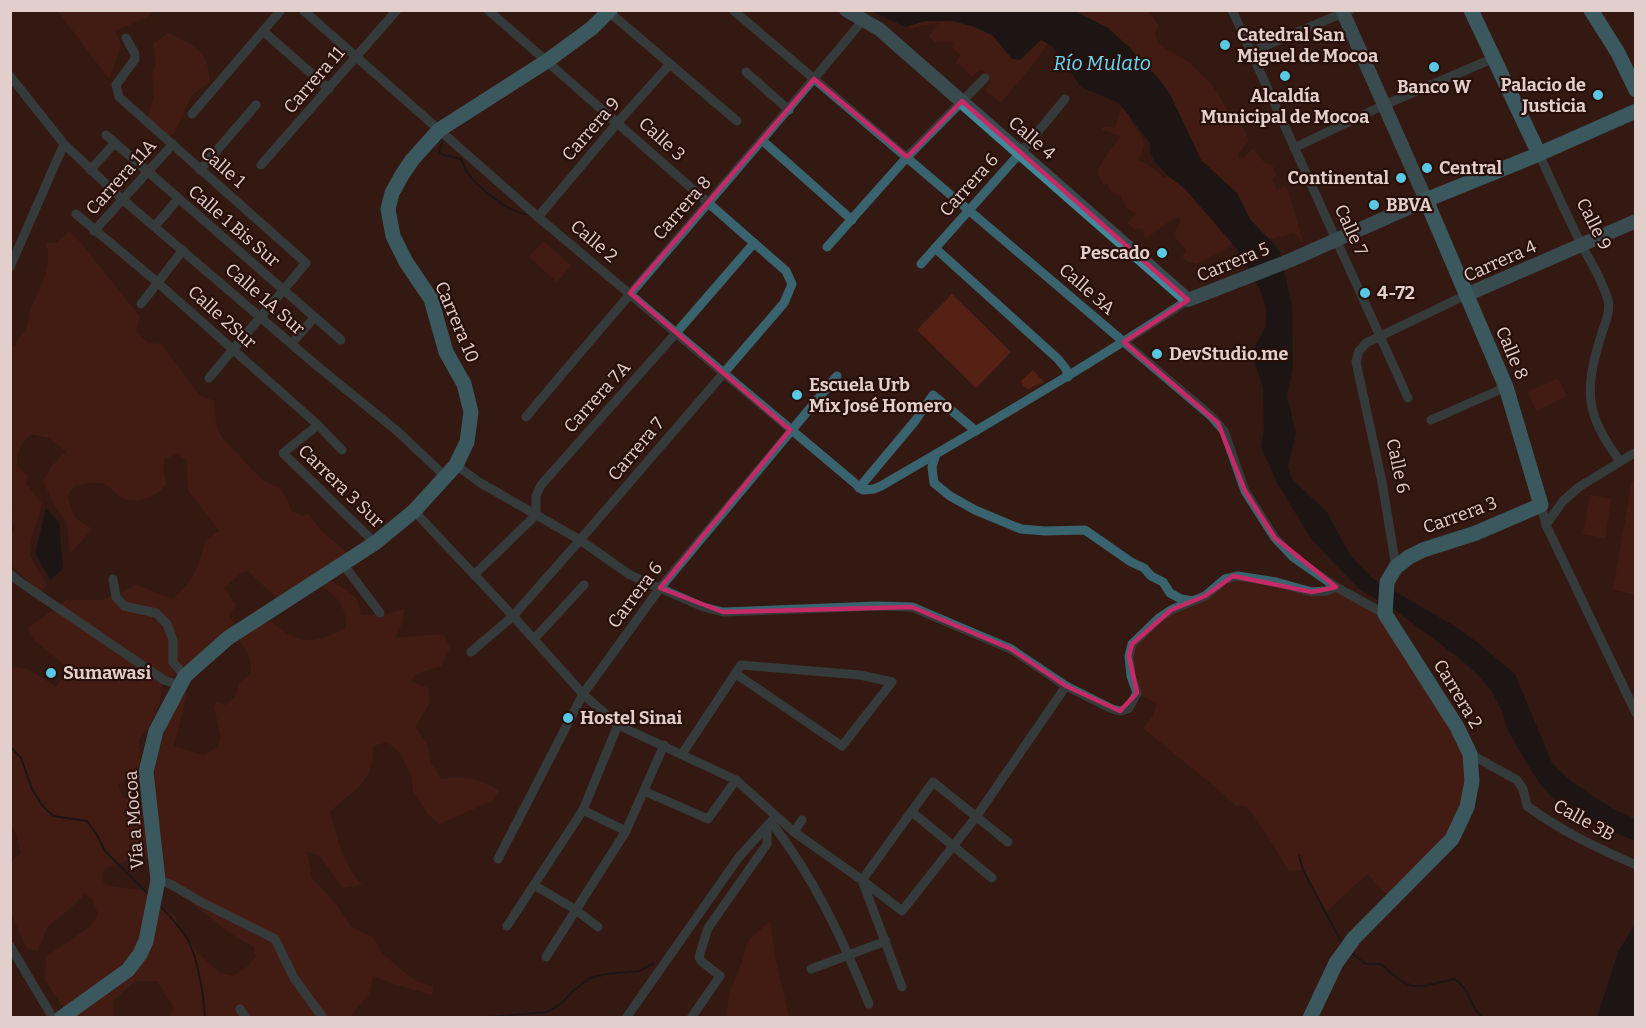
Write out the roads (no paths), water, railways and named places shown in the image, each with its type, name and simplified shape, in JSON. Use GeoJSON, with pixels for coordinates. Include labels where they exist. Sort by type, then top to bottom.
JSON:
{"type":"FeatureCollection","features":[{"type":"Feature","properties":{"kind":"main road","name":"Calle 4"},"geometry":{"type":"LineString","coordinates":[[846,10],[879,29],[1188,300]]}},
{"type":"Feature","properties":{"kind":"main road","name":"Calle 9"},"geometry":{"type":"LineString","coordinates":[[1471,10],[1539,154]]}},
{"type":"Feature","properties":{"kind":"main road"},"geometry":{"type":"LineString","coordinates":[[1591,10],[1618,53],[1635,90]]}},
{"type":"Feature","properties":{"kind":"main road","name":"Carrera 10"},"geometry":{"type":"LineString","coordinates":[[375,543],[414,511],[451,471],[467,442],[471,412],[464,384],[446,352],[430,299],[406,262],[393,236],[388,209],[392,193],[412,160],[439,130],[547,61],[592,28],[610,11]]}},
{"type":"Feature","properties":{"kind":"main road","name":"Calle 8"},"geometry":{"type":"LineString","coordinates":[[1345,12],[1506,387],[1541,505]]}},
{"type":"Feature","properties":{"kind":"main road","name":"Carrera 5"},"geometry":{"type":"LineString","coordinates":[[1188,300],[1291,260],[1635,111]]}},
{"type":"Feature","properties":{"kind":"main road","name":"Carrera 4"},"geometry":{"type":"LineString","coordinates":[[1467,295],[1635,221]]}},
{"type":"Feature","properties":{"kind":"main road","name":"Carrera 3"},"geometry":{"type":"LineString","coordinates":[[1396,567],[1408,557],[1423,550],[1476,533],[1541,505]]}},
{"type":"Feature","properties":{"kind":"main road","name":"Vía a Mocoa"},"geometry":{"type":"LineString","coordinates":[[61,1017],[128,970],[146,941],[158,880],[146,772],[156,731],[183,681],[228,638],[375,543]]}},
{"type":"Feature","properties":{"kind":"main road"},"geometry":{"type":"LineString","coordinates":[[1384,612],[1387,582],[1396,567]]}},
{"type":"Feature","properties":{"kind":"main road","name":"Carrera 2"},"geometry":{"type":"LineString","coordinates":[[1310,1017],[1336,963],[1354,938],[1452,839],[1467,807],[1472,781],[1470,754],[1457,727],[1384,612]]}},
{"type":"Feature","properties":{"kind":"street"},"geometry":{"type":"LineString","coordinates":[[192,114],[281,10]]}},
{"type":"Feature","properties":{"kind":"street","name":"Calle 2"},"geometry":{"type":"LineString","coordinates":[[303,10],[538,217],[863,489]]}},
{"type":"Feature","properties":{"kind":"street","name":"Calle 3"},"geometry":{"type":"LineString","coordinates":[[488,10],[786,271],[791,277],[792,284],[784,303]]}},
{"type":"Feature","properties":{"kind":"street","name":"Calle 3A"},"geometry":{"type":"LineString","coordinates":[[733,10],[969,208],[1218,423],[1224,431],[1245,491],[1275,537],[1293,557],[1336,587],[1384,612]]}},
{"type":"Feature","properties":{"kind":"street","name":"Calle 7"},"geometry":{"type":"LineString","coordinates":[[1232,10],[1408,398]]}},
{"type":"Feature","properties":{"kind":"street"},"geometry":{"type":"LineString","coordinates":[[610,11],[737,121]]}},
{"type":"Feature","properties":{"kind":"street","name":"Carrera 11"},"geometry":{"type":"LineString","coordinates":[[261,165],[329,89],[392,12]]}},
{"type":"Feature","properties":{"kind":"street"},"geometry":{"type":"LineString","coordinates":[[1251,52],[1345,12]]}},
{"type":"Feature","properties":{"kind":"street","name":"Carrera 8"},"geometry":{"type":"LineString","coordinates":[[526,417],[630,293],[763,141],[863,20]]}},
{"type":"Feature","properties":{"kind":"street"},"geometry":{"type":"LineString","coordinates":[[263,30],[329,89]]}},
{"type":"Feature","properties":{"kind":"street","name":"Calle 1"},"geometry":{"type":"LineString","coordinates":[[126,38],[135,54],[135,59],[117,85],[118,95],[306,263],[282,291]]}},
{"type":"Feature","properties":{"kind":"street"},"geometry":{"type":"LineString","coordinates":[[1294,148],[1384,105],[1494,58]]}},
{"type":"Feature","properties":{"kind":"street","name":"Carrera 9"},"geometry":{"type":"LineString","coordinates":[[538,217],[670,64]]}},
{"type":"Feature","properties":{"kind":"street"},"geometry":{"type":"LineString","coordinates":[[746,72],[789,110]]}},
{"type":"Feature","properties":{"kind":"street"},"geometry":{"type":"LineString","coordinates":[[827,247],[907,157],[985,78]]}},
{"type":"Feature","properties":{"kind":"street","name":"Calle 1A Sur"},"geometry":{"type":"LineString","coordinates":[[12,81],[64,144],[90,170],[291,344],[398,431],[451,471],[479,482],[580,540],[630,575],[703,607],[723,612],[877,606],[912,607],[1011,649],[1066,686],[1120,711],[1128,709],[1137,693],[1131,676],[1129,656],[1132,644],[1159,618],[1171,610],[1195,601]]}},
{"type":"Feature","properties":{"kind":"street","name":"Carrera 6"},"geometry":{"type":"LineString","coordinates":[[921,264],[1065,99]]}},
{"type":"Feature","properties":{"kind":"street"},"geometry":{"type":"LineString","coordinates":[[200,170],[256,105]]}},
{"type":"Feature","properties":{"kind":"street","name":"Calle 1 Bis Sur"},"geometry":{"type":"LineString","coordinates":[[106,135],[282,291],[341,340]]}},
{"type":"Feature","properties":{"kind":"street"},"geometry":{"type":"LineString","coordinates":[[763,141],[852,220]]}},
{"type":"Feature","properties":{"kind":"street"},"geometry":{"type":"LineString","coordinates":[[90,170],[115,143]]}},
{"type":"Feature","properties":{"kind":"street"},"geometry":{"type":"LineString","coordinates":[[10,267],[64,144]]}},
{"type":"Feature","properties":{"kind":"street","name":"Carrera 11A"},"geometry":{"type":"LineString","coordinates":[[94,231],[173,144]]}},
{"type":"Feature","properties":{"kind":"street","name":"Calle 9"},"geometry":{"type":"LineString","coordinates":[[1539,154],[1581,244],[1599,276],[1609,309],[1594,359],[1589,399],[1592,416],[1605,441],[1620,460]]}},
{"type":"Feature","properties":{"kind":"street"},"geometry":{"type":"LineString","coordinates":[[155,226],[178,199]]}},
{"type":"Feature","properties":{"kind":"street","name":"Calle 2Sur"},"geometry":{"type":"LineString","coordinates":[[76,214],[318,424],[342,450]]}},
{"type":"Feature","properties":{"kind":"street","name":"Carrera 7A"},"geometry":{"type":"LineString","coordinates":[[536,515],[536,496],[541,485],[678,333],[754,243]]}},
{"type":"Feature","properties":{"kind":"street"},"geometry":{"type":"LineString","coordinates":[[935,248],[1058,359],[1066,369],[1068,376]]}},
{"type":"Feature","properties":{"kind":"street"},"geometry":{"type":"LineString","coordinates":[[141,304],[183,250]]}},
{"type":"Feature","properties":{"kind":"street"},"geometry":{"type":"LineString","coordinates":[[209,378],[282,291]]}},
{"type":"Feature","properties":{"kind":"street","name":"Carrera 4"},"geometry":{"type":"LineString","coordinates":[[1380,335],[1467,295]]}},
{"type":"Feature","properties":{"kind":"street","name":"Carrera 5"},"geometry":{"type":"LineString","coordinates":[[863,489],[881,486],[976,431],[1124,342],[1188,300]]}},
{"type":"Feature","properties":{"kind":"street","name":"Carrera 7"},"geometry":{"type":"LineString","coordinates":[[471,652],[513,616],[784,303]]}},
{"type":"Feature","properties":{"kind":"street"},"geometry":{"type":"LineString","coordinates":[[291,344],[314,318]]}},
{"type":"Feature","properties":{"kind":"street","name":"Calle 6"},"geometry":{"type":"LineString","coordinates":[[1380,335],[1366,343],[1359,351],[1356,362],[1382,482],[1396,567]]}},
{"type":"Feature","properties":{"kind":"street","name":"Carrera 6"},"geometry":{"type":"LineString","coordinates":[[498,859],[583,694],[660,588],[837,376]]}},
{"type":"Feature","properties":{"kind":"street"},"geometry":{"type":"LineString","coordinates":[[1431,420],[1506,387]]}},
{"type":"Feature","properties":{"kind":"street"},"geometry":{"type":"LineString","coordinates":[[863,489],[933,395],[976,431]]}},
{"type":"Feature","properties":{"kind":"street","name":"Carrera 3 Sur"},"geometry":{"type":"LineString","coordinates":[[318,424],[284,453],[375,543]]}},
{"type":"Feature","properties":{"kind":"street"},"geometry":{"type":"LineString","coordinates":[[1546,525],[1563,501],[1579,487],[1635,452]]}},
{"type":"Feature","properties":{"kind":"street"},"geometry":{"type":"LineString","coordinates":[[936,454],[932,467],[934,483],[950,496],[975,510],[1021,529],[1085,530],[1131,562],[1144,568],[1151,576],[1163,582],[1170,593],[1181,599],[1195,601],[1205,596],[1225,579],[1233,576],[1276,582],[1312,592],[1326,591],[1336,587]]}},
{"type":"Feature","properties":{"kind":"street","name":"Calle 8"},"geometry":{"type":"LineString","coordinates":[[1541,505],[1546,525],[1635,712]]}},
{"type":"Feature","properties":{"kind":"street"},"geometry":{"type":"LineString","coordinates":[[414,511],[583,694],[618,725],[736,780],[793,850],[813,883],[849,956],[869,1004]]}},
{"type":"Feature","properties":{"kind":"street"},"geometry":{"type":"LineString","coordinates":[[474,575],[536,515]]}},
{"type":"Feature","properties":{"kind":"street"},"geometry":{"type":"LineString","coordinates":[[343,564],[380,613]]}},
{"type":"Feature","properties":{"kind":"street"},"geometry":{"type":"LineString","coordinates":[[10,574],[164,680],[183,681]]}},
{"type":"Feature","properties":{"kind":"street"},"geometry":{"type":"LineString","coordinates":[[113,579],[116,597],[124,606],[156,613],[167,624],[173,640],[173,662],[183,681]]}},
{"type":"Feature","properties":{"kind":"street"},"geometry":{"type":"LineString","coordinates":[[534,639],[584,585]]}},
{"type":"Feature","properties":{"kind":"street"},"geometry":{"type":"LineString","coordinates":[[682,754],[741,665],[860,675],[892,682],[842,746],[736,674]]}},
{"type":"Feature","properties":{"kind":"street"},"geometry":{"type":"LineString","coordinates":[[771,822],[794,832],[862,879],[902,911],[976,817],[1066,686]]}},
{"type":"Feature","properties":{"kind":"street"},"geometry":{"type":"LineString","coordinates":[[507,926],[583,810],[618,725]]}},
{"type":"Feature","properties":{"kind":"street"},"geometry":{"type":"LineString","coordinates":[[546,957],[626,831],[664,745]]}},
{"type":"Feature","properties":{"kind":"street","name":"Calle 3B"},"geometry":{"type":"LineString","coordinates":[[1470,754],[1517,780],[1523,789],[1527,806],[1553,825],[1635,865]]}},
{"type":"Feature","properties":{"kind":"street"},"geometry":{"type":"LineString","coordinates":[[644,791],[708,819],[736,780]]}},
{"type":"Feature","properties":{"kind":"street"},"geometry":{"type":"LineString","coordinates":[[862,879],[933,783],[1008,842]]}},
{"type":"Feature","properties":{"kind":"street"},"geometry":{"type":"LineString","coordinates":[[583,810],[626,831]]}},
{"type":"Feature","properties":{"kind":"street"},"geometry":{"type":"LineString","coordinates":[[912,812],[992,878]]}},
{"type":"Feature","properties":{"kind":"street"},"geometry":{"type":"LineString","coordinates":[[794,832],[802,820]]}},
{"type":"Feature","properties":{"kind":"street"},"geometry":{"type":"LineString","coordinates":[[626,1017],[727,874],[771,822]]}},
{"type":"Feature","properties":{"kind":"street"},"geometry":{"type":"LineString","coordinates":[[691,1017],[720,976],[699,957],[708,928],[767,844],[771,822]]}},
{"type":"Feature","properties":{"kind":"street"},"geometry":{"type":"LineString","coordinates":[[727,874],[743,880]]}},
{"type":"Feature","properties":{"kind":"street"},"geometry":{"type":"LineString","coordinates":[[862,879],[902,987]]}},
{"type":"Feature","properties":{"kind":"street"},"geometry":{"type":"LineString","coordinates":[[158,880],[172,885],[275,939],[294,978],[323,1017]]}},
{"type":"Feature","properties":{"kind":"street"},"geometry":{"type":"LineString","coordinates":[[534,885],[576,909],[597,927]]}},
{"type":"Feature","properties":{"kind":"street"},"geometry":{"type":"LineString","coordinates":[[811,969],[886,941]]}},
{"type":"Feature","properties":{"kind":"street"},"geometry":{"type":"LineString","coordinates":[[10,946],[53,1017]]}},
{"type":"Feature","properties":{"kind":"water","name":"Río Mulato"},"geometry":{"type":"Polygon","coordinates":[[[871,11],[1075,11],[1108,28],[1160,80],[1170,94],[1201,160],[1237,193],[1250,219],[1280,251],[1292,307],[1293,368],[1287,395],[1296,434],[1288,467],[1292,479],[1327,512],[1350,555],[1372,578],[1453,625],[1515,674],[1552,763],[1572,782],[1608,806],[1635,819],[1635,841],[1587,821],[1558,803],[1542,787],[1527,764],[1507,729],[1503,713],[1491,690],[1477,674],[1396,611],[1359,589],[1312,540],[1277,483],[1261,447],[1264,429],[1263,388],[1255,363],[1255,346],[1266,326],[1266,308],[1260,290],[1237,249],[1184,188],[1154,161],[1150,143],[1119,103],[1081,87],[1052,46],[1041,40],[1020,60],[1012,59],[992,35],[972,26],[951,21],[926,21],[906,27],[871,11]]]}},
{"type":"Feature","properties":{"kind":"water"},"geometry":{"type":"Polygon","coordinates":[[[46,508],[59,522],[63,569],[50,580],[35,553],[46,508]]]}},
{"type":"Feature","properties":{"kind":"water"},"geometry":{"type":"Polygon","coordinates":[[[1635,924],[1635,1017],[1597,1017],[1618,952],[1635,924]]]}},
{"type":"Feature","properties":{"kind":"waterway"},"geometry":{"type":"LineString","coordinates":[[443,140],[439,152],[461,159],[471,178],[486,192],[515,211],[530,214]]}},
{"type":"Feature","properties":{"kind":"waterway"},"geometry":{"type":"LineString","coordinates":[[10,746],[21,758],[32,789],[41,804],[53,816],[87,821],[105,851],[148,894]]}},
{"type":"Feature","properties":{"kind":"waterway"},"geometry":{"type":"LineString","coordinates":[[1299,856],[1303,870],[1343,945]]}},
{"type":"Feature","properties":{"kind":"waterway"},"geometry":{"type":"LineString","coordinates":[[158,904],[181,930],[192,948],[200,978],[205,1018]]}},
{"type":"Feature","properties":{"kind":"waterway"},"geometry":{"type":"LineString","coordinates":[[1351,953],[1366,964],[1380,964],[1401,981],[1412,986],[1424,986],[1454,979],[1463,987],[1478,1014],[1483,1018]]}},
{"type":"Feature","properties":{"kind":"waterway"},"geometry":{"type":"LineString","coordinates":[[477,1018],[547,1012],[561,1004],[590,978],[639,971],[654,963]]}},
{"type":"Feature","properties":{"kind":"place","name":"Catedral San Miguel de Mocoa"},"geometry":{"type":"Point","coordinates":[1225,45]}},
{"type":"Feature","properties":{"kind":"place","name":"Banco W"},"geometry":{"type":"Point","coordinates":[1434,67]}},
{"type":"Feature","properties":{"kind":"place","name":"Alcaldía Municipal de Mocoa"},"geometry":{"type":"Point","coordinates":[1285,76]}},
{"type":"Feature","properties":{"kind":"place","name":"Palacio de Justicia"},"geometry":{"type":"Point","coordinates":[1598,95]}},
{"type":"Feature","properties":{"kind":"place","name":"Central"},"geometry":{"type":"Point","coordinates":[1427,168]}},
{"type":"Feature","properties":{"kind":"place","name":"Continental"},"geometry":{"type":"Point","coordinates":[1401,178]}},
{"type":"Feature","properties":{"kind":"place","name":"BBVA"},"geometry":{"type":"Point","coordinates":[1374,205]}},
{"type":"Feature","properties":{"kind":"place","name":"Pescado"},"geometry":{"type":"Point","coordinates":[1162,253]}},
{"type":"Feature","properties":{"kind":"place","name":"4-72"},"geometry":{"type":"Point","coordinates":[1365,293]}},
{"type":"Feature","properties":{"kind":"place","name":"DevStudio.me"},"geometry":{"type":"Point","coordinates":[1157,354]}},
{"type":"Feature","properties":{"kind":"place","name":"Escuela Urb Mix José Homero"},"geometry":{"type":"Point","coordinates":[797,395]}},
{"type":"Feature","properties":{"kind":"place","name":"Sumawasi"},"geometry":{"type":"Point","coordinates":[51,673]}},
{"type":"Feature","properties":{"kind":"place","name":"Hostel Sinai"},"geometry":{"type":"Point","coordinates":[568,718]}}]}
